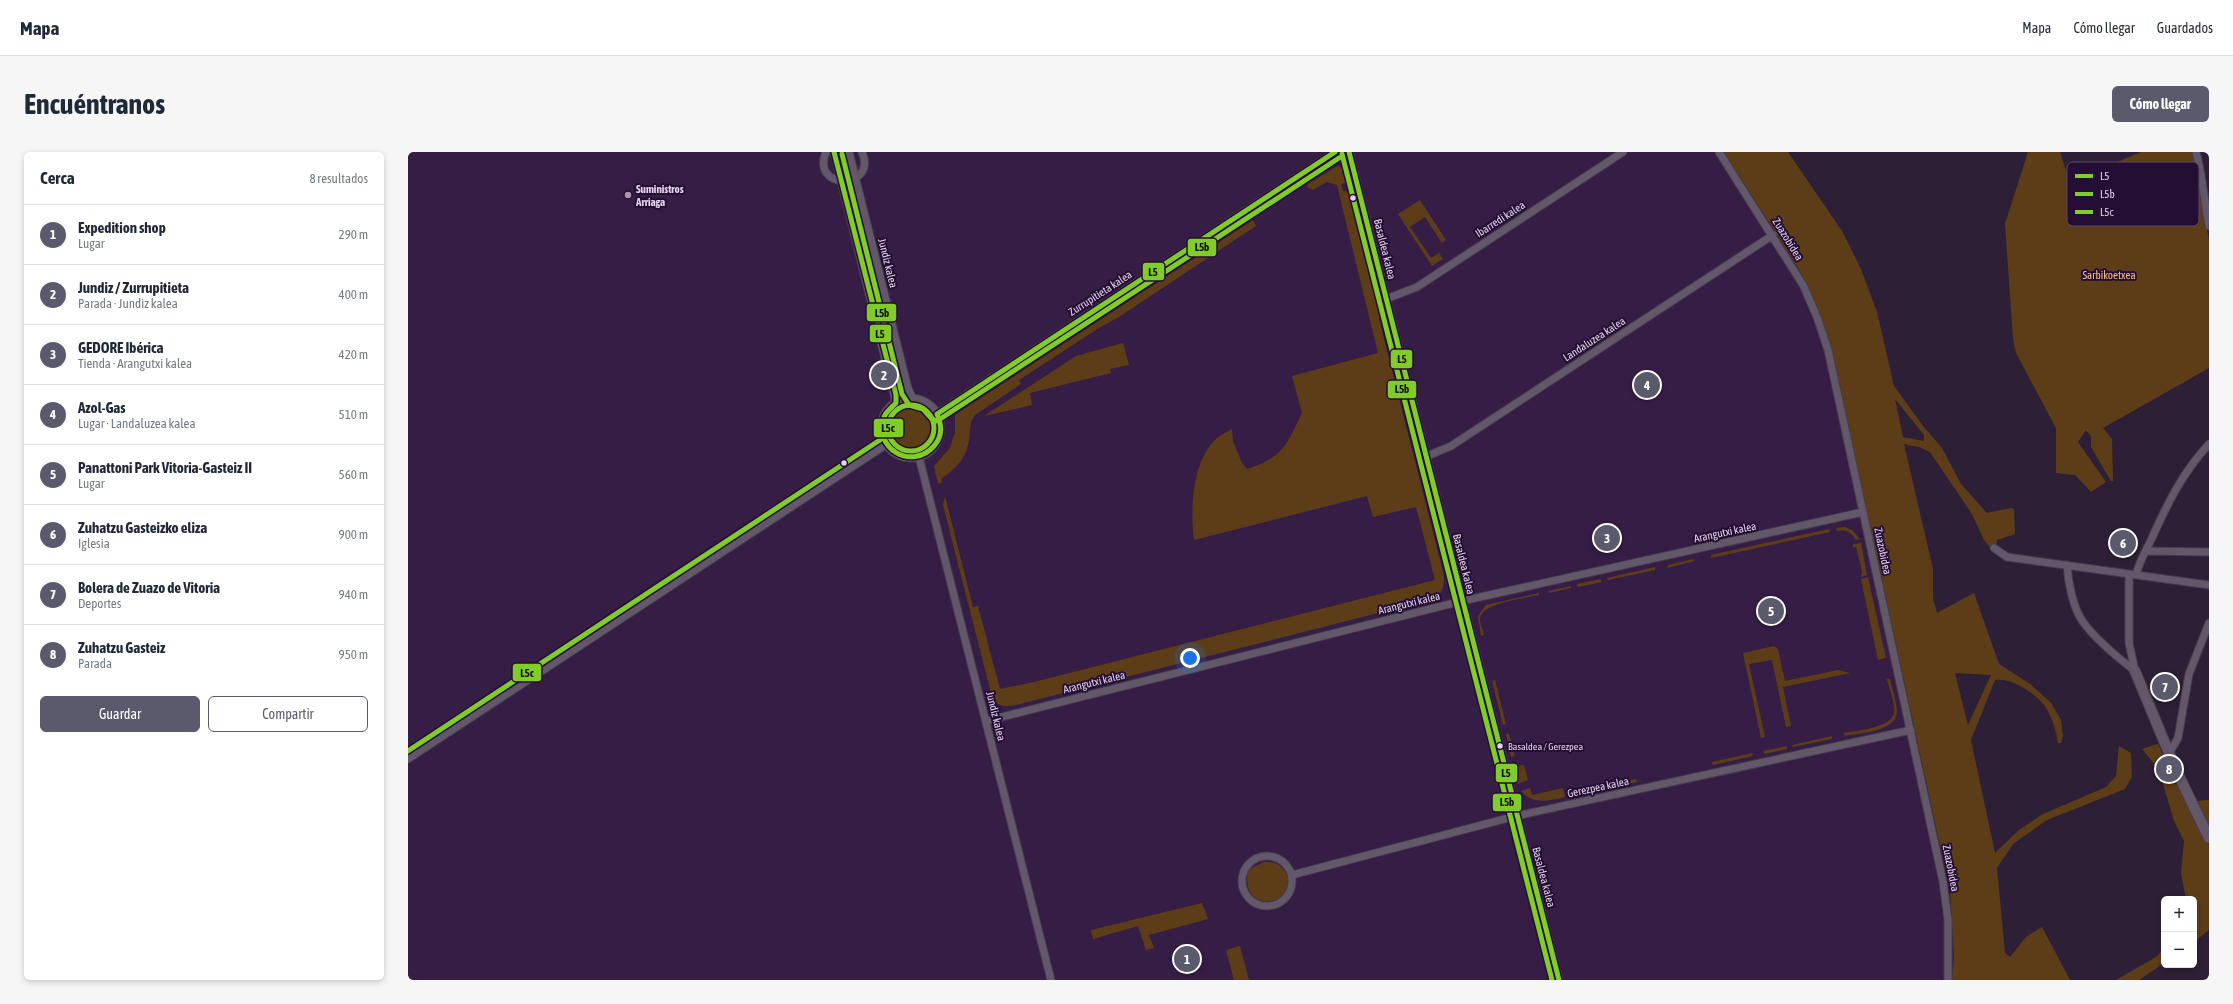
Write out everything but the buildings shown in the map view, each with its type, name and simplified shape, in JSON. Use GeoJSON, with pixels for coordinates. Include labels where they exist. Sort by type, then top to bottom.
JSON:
{"type":"FeatureCollection","features":[{"type":"Feature","properties":{"kind":"street"},"geometry":{"type":"LineString","coordinates":[[826,152],[824,163],[826,171],[833,178],[842,182],[856,178],[864,168],[862,152]]}},
{"type":"Feature","properties":{"kind":"street"},"geometry":{"type":"LineString","coordinates":[[834,152],[896,403]]}},
{"type":"Feature","properties":{"kind":"street","name":"Jundiz kalea"},"geometry":{"type":"LineString","coordinates":[[849,152],[908,388],[913,398]]}},
{"type":"Feature","properties":{"kind":"street","name":"Zurrupitieta kalea"},"geometry":{"type":"LineString","coordinates":[[938,414],[1335,152]]}},
{"type":"Feature","properties":{"kind":"street","name":"Basaldea kalea"},"geometry":{"type":"LineString","coordinates":[[1349,152],[1516,816],[1559,980]]}},
{"type":"Feature","properties":{"kind":"street","name":"Ibarredi kalea"},"geometry":{"type":"LineString","coordinates":[[1386,298],[1417,287],[1623,152]]}},
{"type":"Feature","properties":{"kind":"street","name":"Zuazobidea"},"geometry":{"type":"LineString","coordinates":[[1719,152],[1803,284],[1817,317],[1828,350],[1943,882],[1948,920],[1948,980]]}},
{"type":"Feature","properties":{"kind":"street"},"geometry":{"type":"LineString","coordinates":[[2196,152],[2199,162]]}},
{"type":"Feature","properties":{"kind":"street"},"geometry":{"type":"LineString","coordinates":[[2199,163],[2203,178],[2205,207],[2209,226]]}},
{"type":"Feature","properties":{"kind":"street","name":"Landaluzea kalea"},"geometry":{"type":"LineString","coordinates":[[1425,457],[1451,446],[1773,235]]}},
{"type":"Feature","properties":{"kind":"street"},"geometry":{"type":"LineString","coordinates":[[913,398],[927,403],[938,414],[941,427],[939,440],[931,451],[919,457],[904,457],[891,450],[884,438],[882,425],[886,412],[896,403],[913,398]]}},
{"type":"Feature","properties":{"kind":"street"},"geometry":{"type":"LineString","coordinates":[[408,759],[887,444]]}},
{"type":"Feature","properties":{"kind":"street"},"geometry":{"type":"LineString","coordinates":[[2209,444],[2192,462],[2181,480],[2133,575],[2129,643],[2135,671],[2170,752],[2176,770],[2209,838]]}},
{"type":"Feature","properties":{"kind":"street","name":"Jundiz kalea"},"geometry":{"type":"LineString","coordinates":[[919,457],[1051,980]]}},
{"type":"Feature","properties":{"kind":"street","name":"Arangutxi kalea"},"geometry":{"type":"LineString","coordinates":[[986,721],[1462,601],[1863,512]]}},
{"type":"Feature","properties":{"kind":"street"},"geometry":{"type":"LineString","coordinates":[[1994,548],[2008,557],[2209,585]]}},
{"type":"Feature","properties":{"kind":"street"},"geometry":{"type":"LineString","coordinates":[[2146,551],[2209,552]]}},
{"type":"Feature","properties":{"kind":"street"},"geometry":{"type":"LineString","coordinates":[[2067,565],[2073,594],[2082,621],[2121,660],[2135,671]]}},
{"type":"Feature","properties":{"kind":"street"},"geometry":{"type":"LineString","coordinates":[[2170,752],[2178,738],[2189,674],[2209,623]]}},
{"type":"Feature","properties":{"kind":"street","name":"Gerezpea kalea"},"geometry":{"type":"LineString","coordinates":[[1292,875],[1516,816],[1911,730]]}},
{"type":"Feature","properties":{"kind":"street"},"geometry":{"type":"LineString","coordinates":[[1273,856],[1282,860],[1288,866],[1292,875],[1293,885],[1290,894],[1284,901],[1276,906],[1267,907],[1257,905],[1250,900],[1244,892],[1242,883],[1243,874],[1247,865],[1259,858],[1273,856]]}},
{"type":"Feature","properties":{"kind":"shaded area"},"geometry":{"type":"Polygon","coordinates":[[[408,152],[1724,152],[1800,271],[1810,290],[1832,351],[1950,891],[1954,957],[1952,980],[408,980],[408,152]]]}},
{"type":"Feature","properties":{"kind":"green space"},"geometry":{"type":"Polygon","coordinates":[[[838,152],[845,152],[851,175],[844,177],[838,152]]]}},
{"type":"Feature","properties":{"kind":"green space"},"geometry":{"type":"Polygon","coordinates":[[[1724,152],[1788,152],[1842,231],[1861,269],[1877,312],[1894,386],[1923,426],[1942,448],[1961,484],[1987,513],[2011,508],[2014,509],[2015,534],[1997,540],[1995,553],[1984,540],[1972,514],[1930,452],[1919,447],[1904,444],[1933,569],[1933,598],[1937,613],[1974,593],[1999,664],[2030,684],[2051,703],[2061,720],[2063,736],[2061,743],[2058,743],[2051,718],[2047,709],[2040,700],[2029,691],[2015,683],[1995,680],[1971,740],[1995,853],[2019,830],[2043,814],[2106,787],[2116,776],[2119,746],[2131,753],[2132,777],[2125,789],[2047,820],[2013,844],[1997,868],[2005,953],[2010,957],[2026,937],[2042,927],[2070,980],[1952,980],[1954,957],[1950,891],[1832,351],[1810,290],[1800,271],[1724,152]],[[1895,399],[1903,437],[1924,441],[1924,435],[1895,399]],[[1955,673],[1968,725],[1991,675],[1955,673]]]}},
{"type":"Feature","properties":{"kind":"green space","name":"Sarbikoetxea"},"geometry":{"type":"Polygon","coordinates":[[[2028,152],[2060,152],[2067,174],[2067,226],[2199,226],[2199,173],[2201,199],[2209,240],[2209,368],[2103,428],[2112,439],[2113,481],[2111,481],[2091,447],[2091,436],[2086,430],[2078,442],[2106,482],[2091,492],[2075,475],[2056,473],[2056,428],[2016,353],[2013,339],[2005,224],[2028,152]]]}},
{"type":"Feature","properties":{"kind":"green space","name":"Sarbikoetxea"},"geometry":{"type":"Polygon","coordinates":[[[2141,152],[2193,152],[2196,162],[2117,162],[2141,152]]]}},
{"type":"Feature","properties":{"kind":"green space"},"geometry":{"type":"Polygon","coordinates":[[[1337,166],[1344,168],[1345,171],[1342,172],[1346,183],[1341,184],[1343,191],[1351,192],[1382,315],[1379,319],[1443,572],[1444,584],[1442,591],[1433,599],[1016,705],[1002,706],[996,703],[992,697],[943,505],[945,496],[973,607],[978,606],[1000,689],[1034,682],[1435,580],[1416,507],[1373,517],[1367,496],[1194,540],[1192,515],[1194,486],[1202,460],[1208,448],[1216,439],[1232,429],[1233,441],[1242,463],[1247,469],[1269,460],[1276,455],[1287,441],[1302,413],[1292,376],[1378,353],[1337,185],[1327,182],[1313,190],[1307,187],[1308,184],[1337,166]]]}},
{"type":"Feature","properties":{"kind":"green space"},"geometry":{"type":"Polygon","coordinates":[[[854,185],[904,386],[897,388],[847,186],[854,185]]]}},
{"type":"Feature","properties":{"kind":"green space"},"geometry":{"type":"Polygon","coordinates":[[[1420,200],[1446,240],[1442,243],[1425,217],[1410,227],[1431,258],[1439,253],[1443,259],[1432,266],[1398,214],[1420,200]]]}},
{"type":"Feature","properties":{"kind":"green space"},"geometry":{"type":"Polygon","coordinates":[[[1253,220],[1256,226],[1119,317],[1099,328],[1019,380],[1021,384],[975,415],[971,422],[969,441],[964,456],[954,469],[941,479],[942,482],[938,484],[934,466],[950,448],[955,432],[955,415],[1253,220]]]}},
{"type":"Feature","properties":{"kind":"green space"},"geometry":{"type":"Polygon","coordinates":[[[1123,343],[1129,365],[1110,369],[1111,373],[1030,393],[1032,405],[984,416],[1076,356],[1123,343]]]}},
{"type":"Feature","properties":{"kind":"green space"},"geometry":{"type":"Polygon","coordinates":[[[906,403],[916,403],[929,410],[936,423],[936,433],[929,446],[916,453],[906,453],[897,449],[890,442],[886,433],[886,423],[890,414],[897,407],[906,403]]]}},
{"type":"Feature","properties":{"kind":"green space"},"geometry":{"type":"Polygon","coordinates":[[[1845,527],[1852,530],[1860,539],[1856,540],[1850,533],[1840,530],[1837,531],[1836,528],[1845,527]]]}},
{"type":"Feature","properties":{"kind":"green space"},"geometry":{"type":"Polygon","coordinates":[[[1829,529],[1830,532],[1711,558],[1711,555],[1829,529]]]}},
{"type":"Feature","properties":{"kind":"green space"},"geometry":{"type":"Polygon","coordinates":[[[1861,543],[1867,575],[1861,577],[1862,571],[1856,547],[1853,548],[1853,544],[1861,543]]]}},
{"type":"Feature","properties":{"kind":"green space"},"geometry":{"type":"Polygon","coordinates":[[[1693,559],[1695,561],[1667,568],[1668,565],[1693,559]]]}},
{"type":"Feature","properties":{"kind":"green space"},"geometry":{"type":"Polygon","coordinates":[[[1655,567],[1655,570],[1608,580],[1607,578],[1655,567]]]}},
{"type":"Feature","properties":{"kind":"green space"},"geometry":{"type":"Polygon","coordinates":[[[1868,577],[1886,658],[1878,660],[1861,579],[1868,577]]]}},
{"type":"Feature","properties":{"kind":"green space"},"geometry":{"type":"Polygon","coordinates":[[[1601,579],[1602,582],[1578,587],[1577,584],[1601,579]]]}},
{"type":"Feature","properties":{"kind":"green space"},"geometry":{"type":"Polygon","coordinates":[[[1571,586],[1571,588],[1549,593],[1548,591],[1571,586]]]}},
{"type":"Feature","properties":{"kind":"green space"},"geometry":{"type":"Polygon","coordinates":[[[1539,593],[1539,595],[1505,602],[1487,609],[1482,613],[1480,619],[1484,635],[1481,636],[1478,616],[1486,605],[1539,593]]]}},
{"type":"Feature","properties":{"kind":"green space"},"geometry":{"type":"Polygon","coordinates":[[[1774,646],[1778,649],[1785,681],[1838,670],[1850,673],[1783,687],[1791,726],[1786,727],[1772,660],[1749,664],[1765,737],[1761,738],[1743,653],[1774,646]]]}},
{"type":"Feature","properties":{"kind":"green space"},"geometry":{"type":"Polygon","coordinates":[[[1887,679],[1890,679],[1897,710],[1896,717],[1892,723],[1877,730],[1845,736],[1843,733],[1872,728],[1886,722],[1891,718],[1894,713],[1894,705],[1887,679]]]}},
{"type":"Feature","properties":{"kind":"green space"},"geometry":{"type":"Polygon","coordinates":[[[1495,680],[1506,724],[1503,725],[1492,681],[1495,680]]]}},
{"type":"Feature","properties":{"kind":"green space"},"geometry":{"type":"Polygon","coordinates":[[[2178,680],[2179,684],[2152,694],[2150,690],[2178,680]]]}},
{"type":"Feature","properties":{"kind":"green space"},"geometry":{"type":"Polygon","coordinates":[[[1506,734],[1509,734],[1515,756],[1511,757],[1506,734]]]}},
{"type":"Feature","properties":{"kind":"green space"},"geometry":{"type":"Polygon","coordinates":[[[1832,736],[1832,739],[1793,747],[1792,745],[1832,736]]]}},
{"type":"Feature","properties":{"kind":"green space"},"geometry":{"type":"Polygon","coordinates":[[[2158,744],[2176,785],[2178,785],[2209,845],[2209,930],[2197,940],[2197,896],[2185,896],[2181,873],[2184,841],[2174,821],[2159,770],[2142,749],[2158,744]]]}},
{"type":"Feature","properties":{"kind":"green space"},"geometry":{"type":"Polygon","coordinates":[[[1787,746],[1787,749],[1765,754],[1763,751],[1787,746]]]}},
{"type":"Feature","properties":{"kind":"green space"},"geometry":{"type":"Polygon","coordinates":[[[1752,753],[1753,756],[1713,765],[1712,762],[1752,753]]]}},
{"type":"Feature","properties":{"kind":"green space"},"geometry":{"type":"Polygon","coordinates":[[[1517,764],[1518,766],[1524,765],[1528,780],[1518,784],[1513,765],[1517,764]]]}},
{"type":"Feature","properties":{"kind":"green space"},"geometry":{"type":"Polygon","coordinates":[[[1636,779],[1637,782],[1589,792],[1588,789],[1636,779]]]}},
{"type":"Feature","properties":{"kind":"green space"},"geometry":{"type":"Polygon","coordinates":[[[1530,788],[1532,795],[1563,788],[1565,797],[1547,801],[1536,800],[1521,791],[1530,788]]]}},
{"type":"Feature","properties":{"kind":"green space"},"geometry":{"type":"Polygon","coordinates":[[[2209,800],[2209,829],[2195,801],[2209,800]]]}},
{"type":"Feature","properties":{"kind":"green space"},"geometry":{"type":"Polygon","coordinates":[[[1264,862],[1279,865],[1289,877],[1286,893],[1277,900],[1258,900],[1253,897],[1248,888],[1248,870],[1264,862]]]}},
{"type":"Feature","properties":{"kind":"green space"},"geometry":{"type":"Polygon","coordinates":[[[1202,903],[1208,919],[1149,935],[1154,948],[1146,950],[1138,926],[1093,939],[1091,930],[1202,903]]]}},
{"type":"Feature","properties":{"kind":"green space"},"geometry":{"type":"Polygon","coordinates":[[[1240,946],[1249,980],[1234,980],[1226,950],[1240,946]]]}},
{"type":"Feature","properties":{"kind":"green space"},"geometry":{"type":"Polygon","coordinates":[[[2161,952],[2161,965],[2139,980],[2116,980],[2156,957],[2161,952]]]}},
{"type":"Feature","properties":{"kind":"transit line","name":"L5"},"geometry":{"type":"LineString","coordinates":[[834,152],[896,395],[896,403],[884,417],[882,428],[884,439],[889,447],[897,453],[915,457],[925,453],[937,442],[941,430],[937,414],[1335,152]]}},
{"type":"Feature","properties":{"kind":"transit line","name":"L5"},"geometry":{"type":"LineString","coordinates":[[1349,152],[1559,980]]}},
{"type":"Feature","properties":{"kind":"transit line","name":"L5b"},"geometry":{"type":"LineString","coordinates":[[842,154],[902,394],[909,405],[923,409],[932,419],[937,421],[1339,158]]}},
{"type":"Feature","properties":{"kind":"transit line","name":"L5b"},"geometry":{"type":"LineString","coordinates":[[1342,154],[1552,980]]}},
{"type":"Feature","properties":{"kind":"transit line","name":"L5c"},"geometry":{"type":"LineString","coordinates":[[911,405],[924,409],[930,415],[934,428],[930,441],[924,447],[911,451],[898,447],[892,441],[888,428],[892,415],[898,409],[911,405]]}},
{"type":"Feature","properties":{"kind":"transit line","name":"L5c"},"geometry":{"type":"LineString","coordinates":[[408,751],[883,438]]}},
{"type":"Feature","properties":{"kind":"place","name":"Suministros Arriaga"},"geometry":{"type":"Point","coordinates":[628,195]}},
{"type":"Feature","properties":{"kind":"place","name":"Jundiz / Zurrupitieta"},"geometry":{"type":"Point","coordinates":[884,375]}},
{"type":"Feature","properties":{"kind":"place","name":"Azol-Gas"},"geometry":{"type":"Point","coordinates":[1647,385]}},
{"type":"Feature","properties":{"kind":"place","name":"GEDORE Ibérica"},"geometry":{"type":"Point","coordinates":[1607,538]}},
{"type":"Feature","properties":{"kind":"place","name":"Zuhatzu Gasteizko eliza"},"geometry":{"type":"Point","coordinates":[2123,543]}},
{"type":"Feature","properties":{"kind":"place","name":"Panattoni Park Vitoria-Gasteiz II"},"geometry":{"type":"Point","coordinates":[1771,611]}},
{"type":"Feature","properties":{"kind":"place","name":"Bolera de Zuazo de Vitoria"},"geometry":{"type":"Point","coordinates":[2165,687]}},
{"type":"Feature","properties":{"kind":"place","name":"Basaldea / Gerezpea"},"geometry":{"type":"Point","coordinates":[1500,746]}},
{"type":"Feature","properties":{"kind":"place","name":"Zuhatzu Gasteiz"},"geometry":{"type":"Point","coordinates":[2169,769]}},
{"type":"Feature","properties":{"kind":"place","name":"Expedition shop"},"geometry":{"type":"Point","coordinates":[1187,959]}}]}
